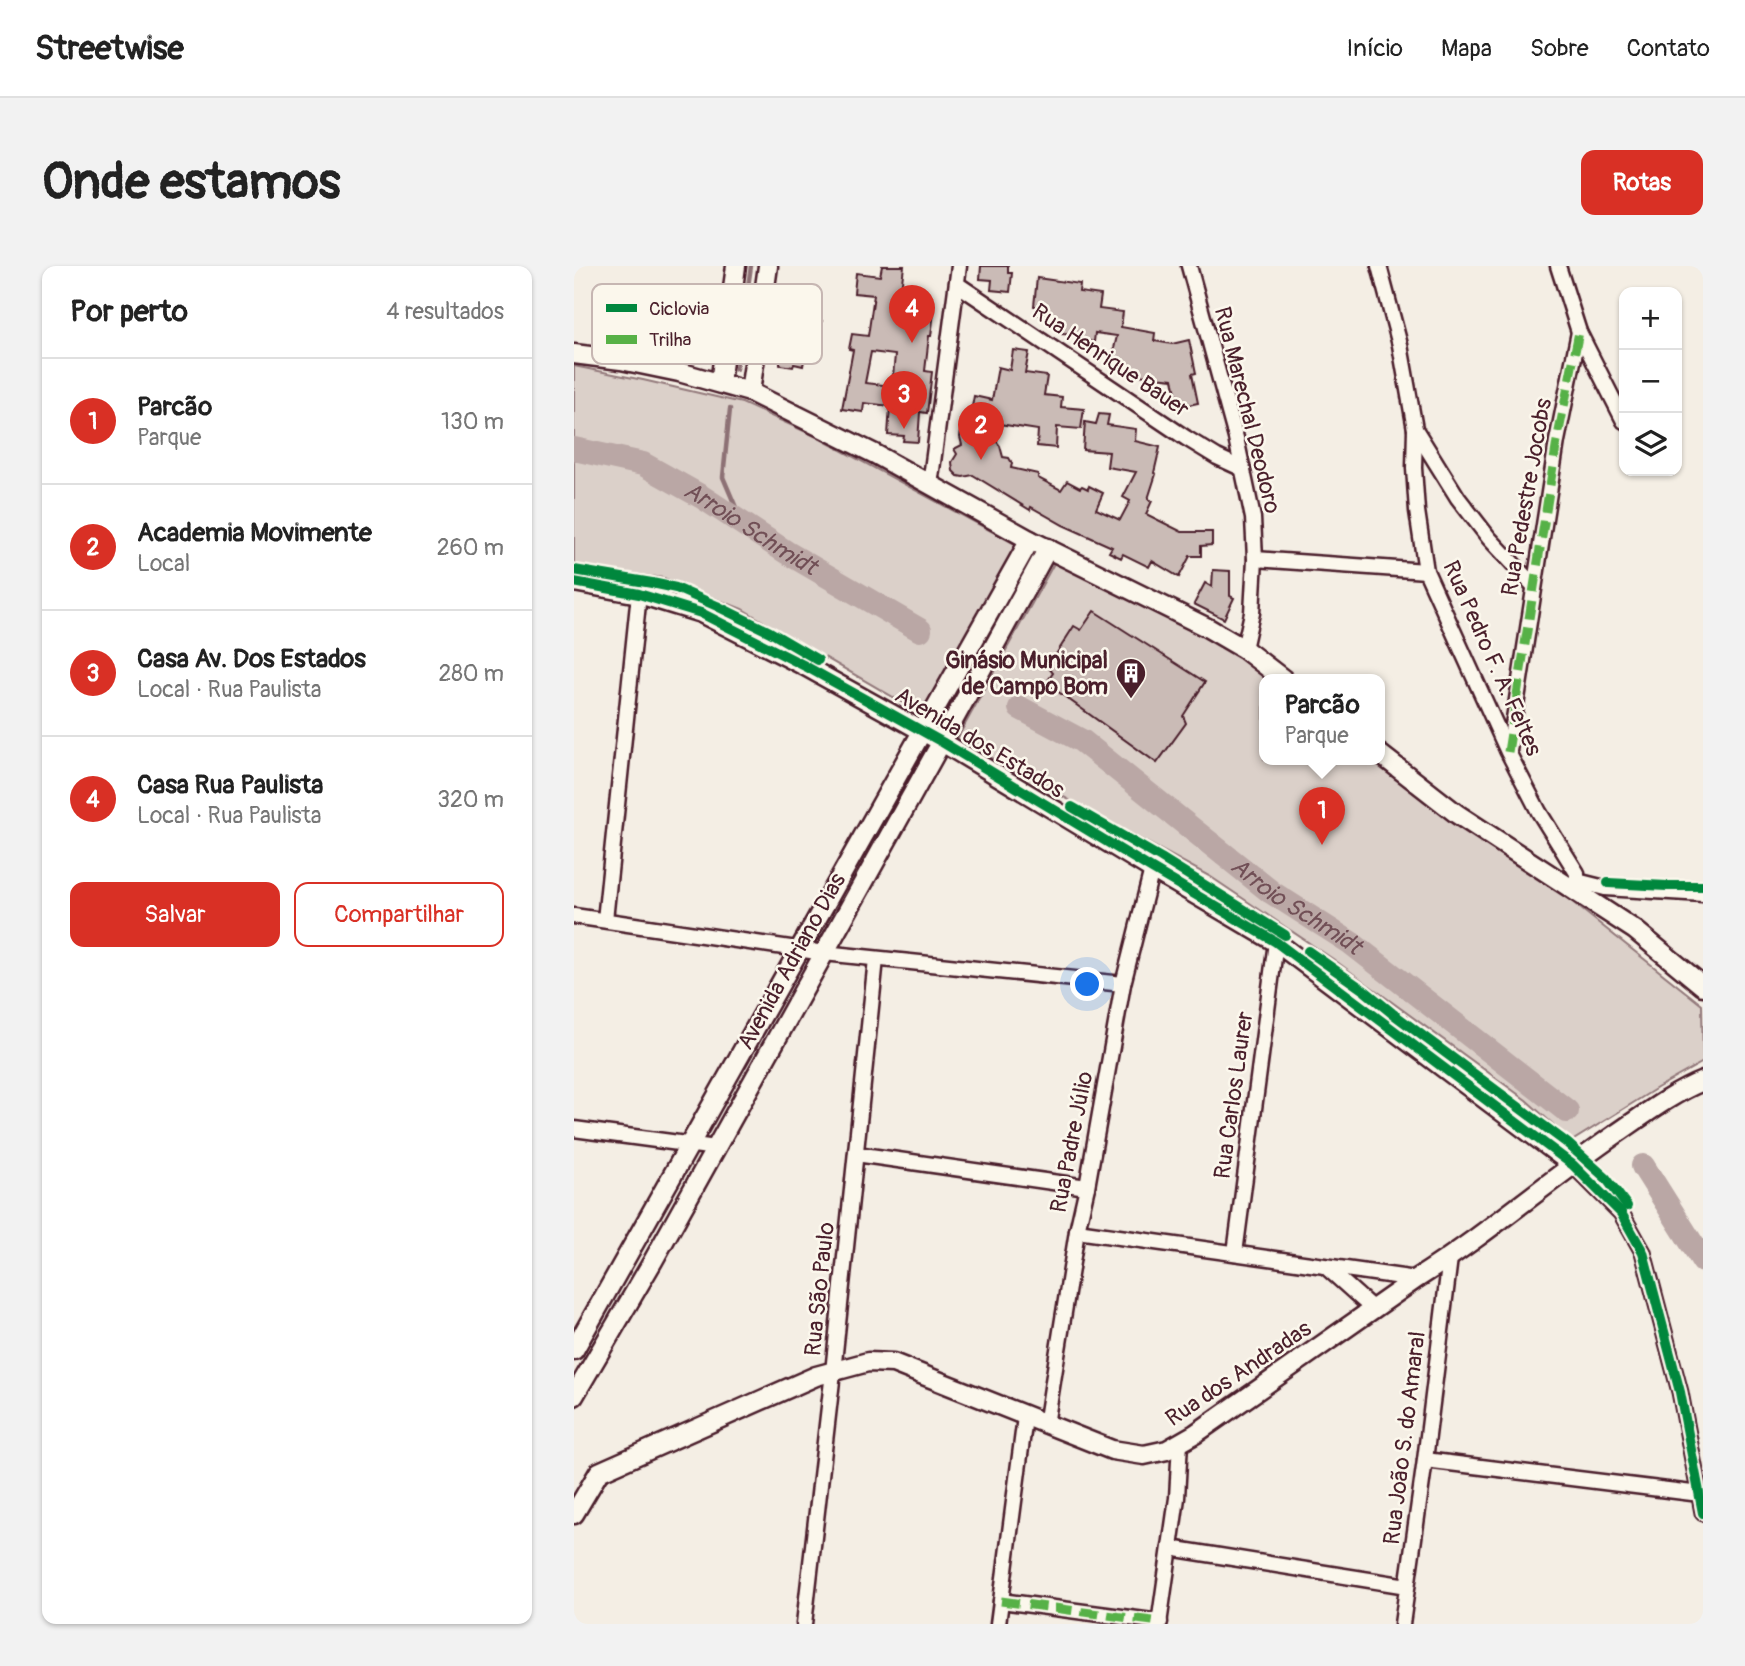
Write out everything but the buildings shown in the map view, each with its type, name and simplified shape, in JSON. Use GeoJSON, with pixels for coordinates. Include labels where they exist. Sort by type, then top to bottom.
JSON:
{"type":"FeatureCollection","features":[{"type":"Feature","properties":{"kind":"street"},"geometry":{"type":"LineString","coordinates":[[734,284],[736,266]]}},
{"type":"Feature","properties":{"kind":"street"},"geometry":{"type":"LineString","coordinates":[[765,284],[768,266]]}},
{"type":"Feature","properties":{"kind":"street"},"geometry":{"type":"LineString","coordinates":[[930,485],[959,266]]}},
{"type":"Feature","properties":{"kind":"street","name":"Rua Marechal Deodoro"},"geometry":{"type":"LineString","coordinates":[[1189,266],[1236,438],[1253,519],[1255,559],[1252,613],[1244,649]]}},
{"type":"Feature","properties":{"kind":"street"},"geometry":{"type":"LineString","coordinates":[[1379,266],[1400,345],[1415,429],[1458,498],[1489,538],[1533,585]]}},
{"type":"Feature","properties":{"kind":"street"},"geometry":{"type":"LineString","coordinates":[[1547,266],[1559,272],[1579,332],[1620,413]]}},
{"type":"Feature","properties":{"kind":"street","name":"Rua Henrique Bauer"},"geometry":{"type":"LineString","coordinates":[[957,284],[1186,438],[1243,469]]}},
{"type":"Feature","properties":{"kind":"street","name":"Rua Pedestre Jocobs"},"geometry":{"type":"LineString","coordinates":[[1508,752],[1557,441],[1579,332]]}},
{"type":"Feature","properties":{"kind":"street"},"geometry":{"type":"LineString","coordinates":[[574,354],[592,356]]}},
{"type":"Feature","properties":{"kind":"street"},"geometry":{"type":"LineString","coordinates":[[638,364],[750,392],[875,454],[1030,540],[1208,628],[1244,649],[1276,674]]}},
{"type":"Feature","properties":{"kind":"street"},"geometry":{"type":"LineString","coordinates":[[720,383],[723,364]]}},
{"type":"Feature","properties":{"kind":"street"},"geometry":{"type":"LineString","coordinates":[[750,392],[754,364]]}},
{"type":"Feature","properties":{"kind":"street","name":"Rua Pedro F. A. Feltes"},"geometry":{"type":"LineString","coordinates":[[1415,429],[1416,500],[1426,570],[1508,752],[1539,812],[1577,873],[1575,885]]}},
{"type":"Feature","properties":{"kind":"street","name":"Avenida Adriano Dias"},"geometry":{"type":"LineString","coordinates":[[574,1350],[1030,540]]}},
{"type":"Feature","properties":{"kind":"street","name":"Avenida Adriano Dias"},"geometry":{"type":"LineString","coordinates":[[574,1396],[653,1261],[1048,548]]}},
{"type":"Feature","properties":{"kind":"street"},"geometry":{"type":"LineString","coordinates":[[1255,559],[1426,570]]}},
{"type":"Feature","properties":{"kind":"street","name":"Avenida dos Estados"},"geometry":{"type":"LineString","coordinates":[[574,582],[639,594],[701,614],[805,666],[922,730],[1276,942],[1573,1165],[1621,1213],[1643,1252],[1680,1392],[1703,1513]]}},
{"type":"Feature","properties":{"kind":"street"},"geometry":{"type":"LineString","coordinates":[[605,920],[639,594]]}},
{"type":"Feature","properties":{"kind":"street"},"geometry":{"type":"LineString","coordinates":[[1385,758],[1457,814],[1575,885],[1703,986]]}},
{"type":"Feature","properties":{"kind":"street","name":"Rua Padre Júlio"},"geometry":{"type":"LineString","coordinates":[[1046,1425],[1077,1231],[1123,984],[1152,869]]}},
{"type":"Feature","properties":{"kind":"street"},"geometry":{"type":"LineString","coordinates":[[1575,885],[1703,894]]}},
{"type":"Feature","properties":{"kind":"street"},"geometry":{"type":"LineString","coordinates":[[574,916],[824,953],[1123,984]]}},
{"type":"Feature","properties":{"kind":"street","name":"Rua Carlos Laurer"},"geometry":{"type":"LineString","coordinates":[[1235,1253],[1276,942]]}},
{"type":"Feature","properties":{"kind":"street","name":"Rua São Paulo"},"geometry":{"type":"LineString","coordinates":[[804,1624],[876,959]]}},
{"type":"Feature","properties":{"kind":"street","name":"Rua dos Andradas"},"geometry":{"type":"LineString","coordinates":[[574,1514],[598,1472],[816,1376],[868,1362],[893,1363],[1112,1450],[1144,1455],[1167,1450],[1450,1258],[1644,1115],[1703,1082]]}},
{"type":"Feature","properties":{"kind":"street"},"geometry":{"type":"LineString","coordinates":[[574,1129],[716,1148]]}},
{"type":"Feature","properties":{"kind":"street"},"geometry":{"type":"LineString","coordinates":[[856,1154],[1087,1186]]}},
{"type":"Feature","properties":{"kind":"street"},"geometry":{"type":"LineString","coordinates":[[1077,1231],[1416,1279]]}},
{"type":"Feature","properties":{"kind":"street","name":"Rua João S. do Amaral"},"geometry":{"type":"LineString","coordinates":[[1402,1624],[1450,1258]]}},
{"type":"Feature","properties":{"kind":"street"},"geometry":{"type":"LineString","coordinates":[[1326,1267],[1374,1310]]}},
{"type":"Feature","properties":{"kind":"street"},"geometry":{"type":"LineString","coordinates":[[998,1624],[1025,1417]]}},
{"type":"Feature","properties":{"kind":"street"},"geometry":{"type":"LineString","coordinates":[[1001,1601],[1160,1623],[1177,1498],[1180,1442]]}},
{"type":"Feature","properties":{"kind":"street"},"geometry":{"type":"LineString","coordinates":[[1425,1460],[1700,1494]]}},
{"type":"Feature","properties":{"kind":"street"},"geometry":{"type":"LineString","coordinates":[[1170,1548],[1408,1586]]}},
{"type":"Feature","properties":{"kind":"shaded area"},"geometry":{"type":"Polygon","coordinates":[[[574,366],[742,403],[815,436],[1017,545],[924,715],[742,609],[664,578],[574,565],[574,366]]]}},
{"type":"Feature","properties":{"kind":"shaded area"},"geometry":{"type":"Polygon","coordinates":[[[1058,556],[1219,643],[1262,674],[1259,674],[1259,765],[1385,765],[1522,862],[1702,1005],[1703,1062],[1572,1141],[1526,1100],[1333,959],[1211,877],[957,739],[1058,556]]]}},
{"type":"Feature","properties":{"kind":"waterway"},"geometry":{"type":"LineString","coordinates":[[748,284],[751,266]]}},
{"type":"Feature","properties":{"kind":"waterway"},"geometry":{"type":"LineString","coordinates":[[736,369],[737,364]]}},
{"type":"Feature","properties":{"kind":"waterway"},"geometry":{"type":"LineString","coordinates":[[730,409],[723,477],[743,524]]}},
{"type":"Feature","properties":{"kind":"waterway","name":"Arroio Schmidt"},"geometry":{"type":"LineString","coordinates":[[574,449],[643,464],[920,630]]}},
{"type":"Feature","properties":{"kind":"waterway","name":"Arroio Schmidt"},"geometry":{"type":"LineString","coordinates":[[1020,708],[1082,741],[1271,892],[1351,943],[1567,1111]]}},
{"type":"Feature","properties":{"kind":"waterway","name":"Arroio Schmidt"},"geometry":{"type":"LineString","coordinates":[[1643,1166],[1703,1261]]}},
{"type":"Feature","properties":{"kind":"marked path"},"geometry":{"type":"LineString","coordinates":[[1508,752],[1557,441],[1579,332]]}},
{"type":"Feature","properties":{"kind":"marked path"},"geometry":{"type":"LineString","coordinates":[[1001,1601],[1160,1622]]}},
{"type":"Feature","properties":{"kind":"cycle path"},"geometry":{"type":"LineString","coordinates":[[574,570],[676,588],[770,632],[818,660]]}},
{"type":"Feature","properties":{"kind":"cycle path"},"geometry":{"type":"LineString","coordinates":[[574,582],[639,594],[701,613],[805,666],[942,742],[1276,942],[1573,1165],[1621,1213],[1643,1252],[1680,1392],[1703,1513]]}},
{"type":"Feature","properties":{"kind":"cycle path"},"geometry":{"type":"LineString","coordinates":[[1072,807],[1161,858],[1285,935]]}},
{"type":"Feature","properties":{"kind":"cycle path"},"geometry":{"type":"LineString","coordinates":[[1608,883],[1703,886]]}},
{"type":"Feature","properties":{"kind":"cycle path"},"geometry":{"type":"LineString","coordinates":[[1308,951],[1567,1143],[1606,1178],[1627,1206]]}},
{"type":"Feature","properties":{"kind":"place","name":"Casa Rua Paulista"},"geometry":{"type":"Point","coordinates":[912,343]}},
{"type":"Feature","properties":{"kind":"place","name":"Casa Av. Dos Estados"},"geometry":{"type":"Point","coordinates":[904,429]}},
{"type":"Feature","properties":{"kind":"place","name":"Academia Movimente"},"geometry":{"type":"Point","coordinates":[981,460]}},
{"type":"Feature","properties":{"kind":"place","name":"Ginásio Municipal de Campo Bom"},"geometry":{"type":"Point","coordinates":[1131,700]}},
{"type":"Feature","properties":{"kind":"place","name":"Parcão"},"geometry":{"type":"Point","coordinates":[1322,845]}}]}
